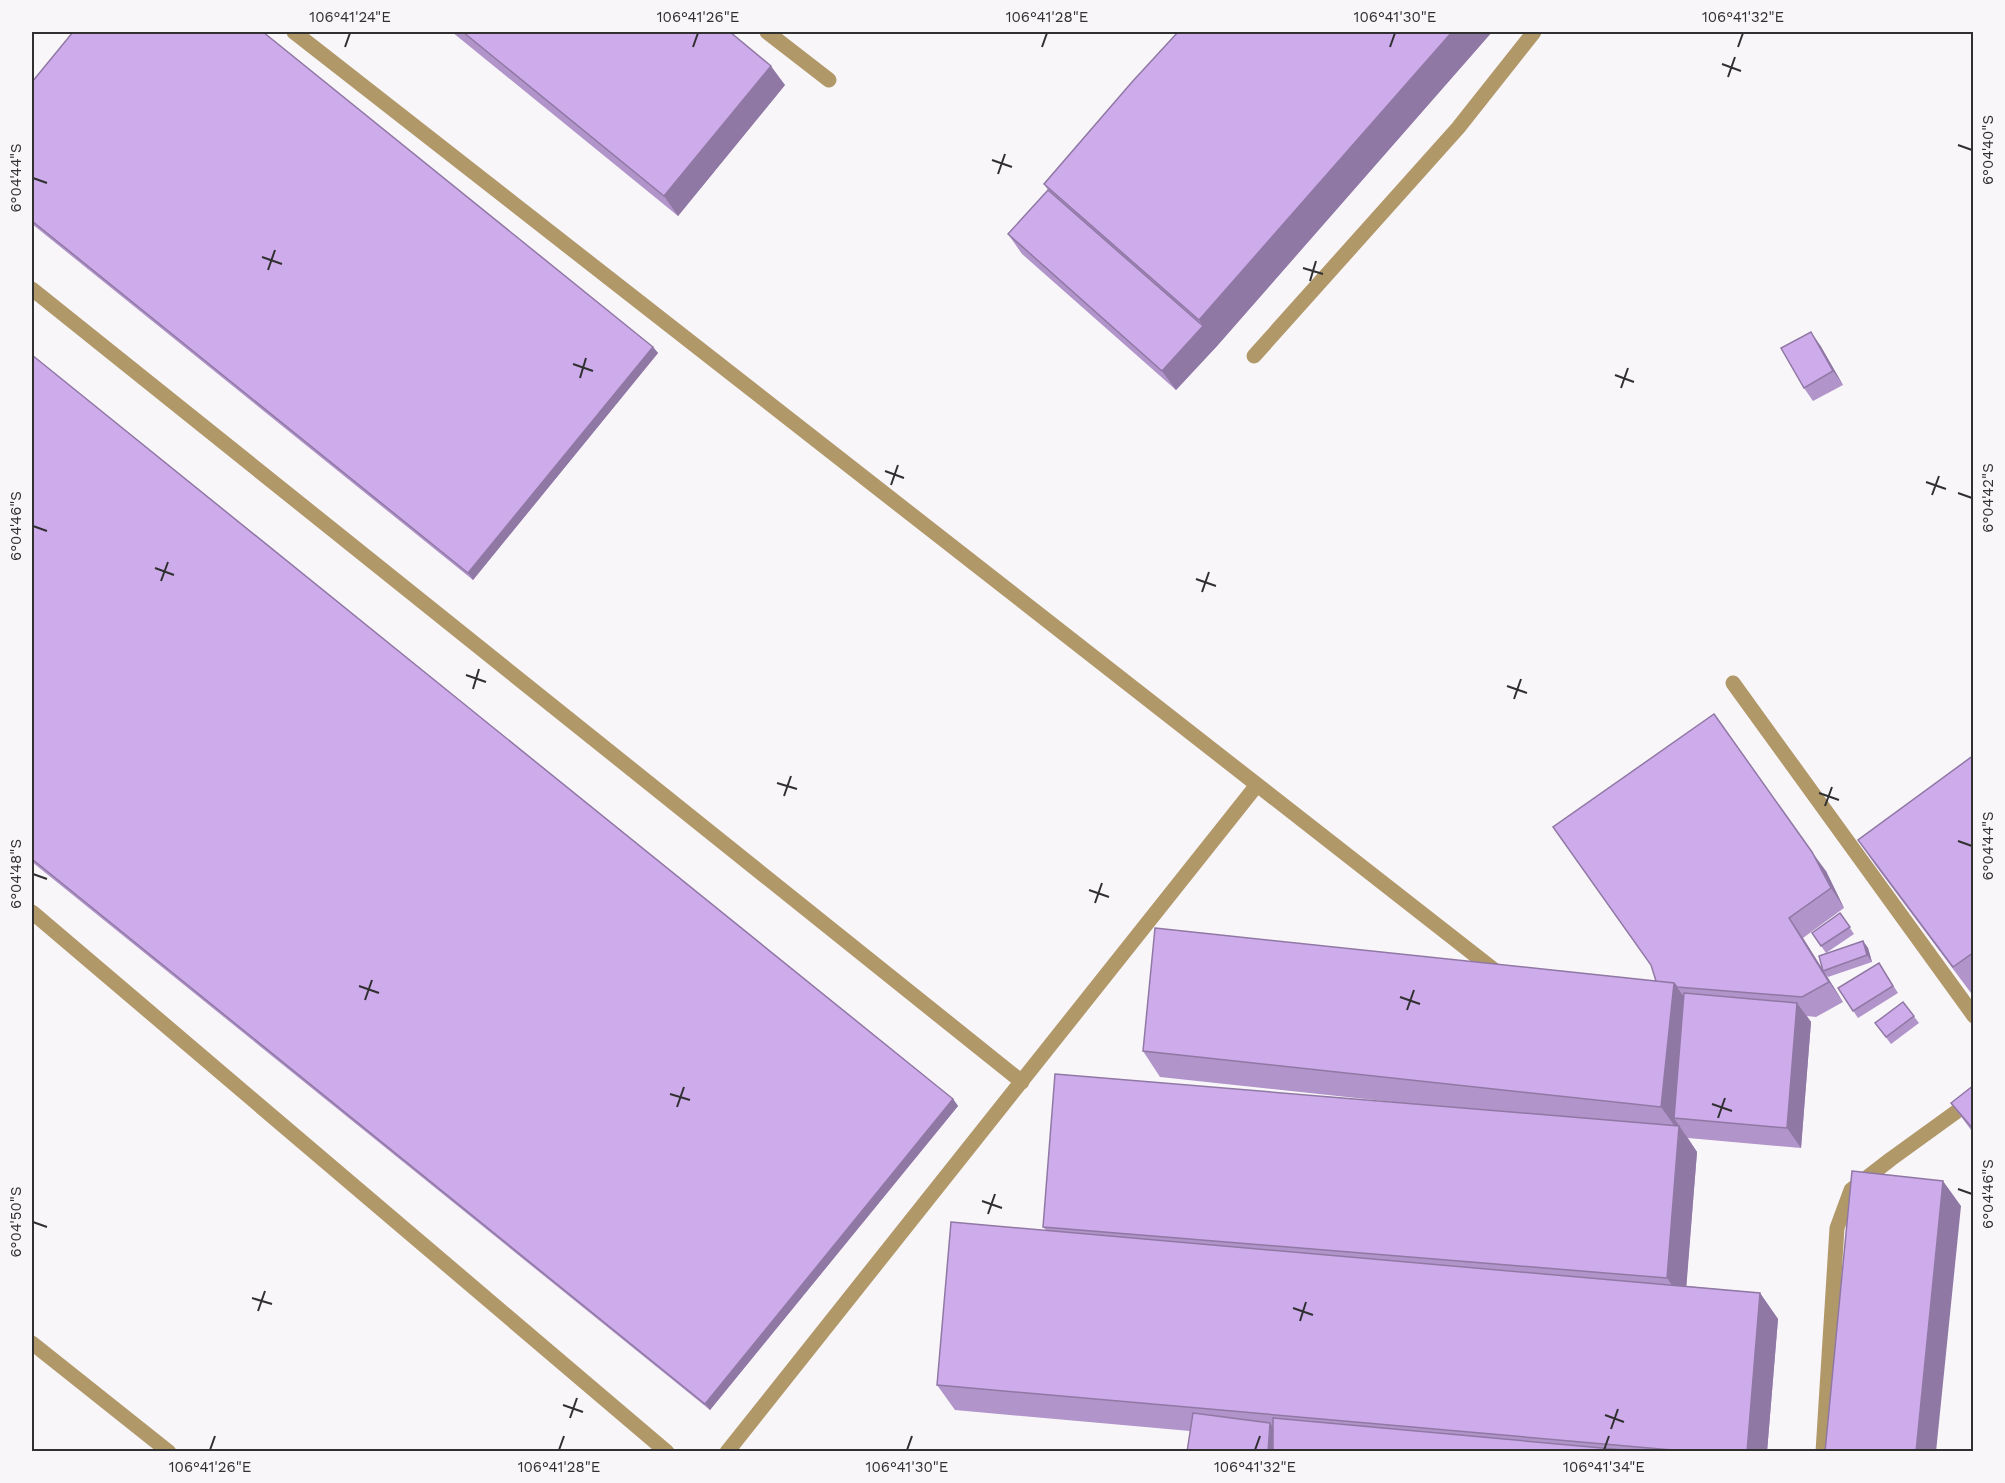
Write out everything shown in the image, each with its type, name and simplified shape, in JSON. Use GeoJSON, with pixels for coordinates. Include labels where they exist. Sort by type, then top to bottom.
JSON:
{"type":"FeatureCollection","features":[{"type":"Feature","properties":{"kind":"lane"},"geometry":{"type":"LineString","coordinates":[[294,32],[1498,974]]}},
{"type":"Feature","properties":{"kind":"lane"},"geometry":{"type":"LineString","coordinates":[[767,32],[829,80]]}},
{"type":"Feature","properties":{"kind":"lane"},"geometry":{"type":"LineString","coordinates":[[1254,356],[1458,128],[1534,32]]}},
{"type":"Feature","properties":{"kind":"lane"},"geometry":{"type":"LineString","coordinates":[[32,289],[1022,1082]]}},
{"type":"Feature","properties":{"kind":"lane"},"geometry":{"type":"LineString","coordinates":[[1733,683],[1974,1016]]}},
{"type":"Feature","properties":{"kind":"lane"},"geometry":{"type":"LineString","coordinates":[[727,1452],[1257,785]]}},
{"type":"Feature","properties":{"kind":"lane"},"geometry":{"type":"LineString","coordinates":[[32,912],[667,1452]]}},
{"type":"Feature","properties":{"kind":"lane"},"geometry":{"type":"LineString","coordinates":[[1823,1452],[1837,1228],[1851,1190],[1974,1100]]}},
{"type":"Feature","properties":{"kind":"lane"},"geometry":{"type":"LineString","coordinates":[[32,1343],[169,1452]]}},
{"type":"Feature","properties":{"kind":"building"},"geometry":{"type":"Polygon","coordinates":[[[73,32],[263,32],[653,347],[468,573],[32,221],[32,82],[73,32]]]}},
{"type":"Feature","properties":{"kind":"building"},"geometry":{"type":"Polygon","coordinates":[[[463,32],[730,32],[771,66],[664,196],[463,32]]]}},
{"type":"Feature","properties":{"kind":"building"},"geometry":{"type":"Polygon","coordinates":[[[1178,32],[1452,32],[1199,320],[1044,184],[1178,32]]]}},
{"type":"Feature","properties":{"kind":"building"},"geometry":{"type":"Polygon","coordinates":[[[1048,190],[1203,326],[1162,371],[1008,234],[1048,190]]]}},
{"type":"Feature","properties":{"kind":"building"},"geometry":{"type":"Polygon","coordinates":[[[1811,332],[1833,371],[1804,388],[1781,348],[1811,332]]]}},
{"type":"Feature","properties":{"kind":"building"},"geometry":{"type":"Polygon","coordinates":[[[32,355],[953,1099],[705,1404],[32,859],[32,355]]]}},
{"type":"Feature","properties":{"kind":"building"},"geometry":{"type":"Polygon","coordinates":[[[1714,714],[1812,852],[1831,888],[1789,918],[1829,982],[1802,997],[1677,987],[1674,983],[1656,981],[1651,965],[1553,827],[1714,714]]]}},
{"type":"Feature","properties":{"kind":"building"},"geometry":{"type":"Polygon","coordinates":[[[1974,755],[1974,952],[1953,967],[1858,840],[1974,755]]]}},
{"type":"Feature","properties":{"kind":"building"},"geometry":{"type":"Polygon","coordinates":[[[1840,913],[1850,927],[1821,946],[1812,933],[1840,913]]]}},
{"type":"Feature","properties":{"kind":"building"},"geometry":{"type":"Polygon","coordinates":[[[1155,928],[1674,983],[1661,1107],[1143,1051],[1155,928]]]}},
{"type":"Feature","properties":{"kind":"building"},"geometry":{"type":"Polygon","coordinates":[[[1863,941],[1867,955],[1823,971],[1819,956],[1863,941]]]}},
{"type":"Feature","properties":{"kind":"building"},"geometry":{"type":"Polygon","coordinates":[[[1879,963],[1893,986],[1853,1011],[1838,988],[1879,963]]]}},
{"type":"Feature","properties":{"kind":"building"},"geometry":{"type":"Polygon","coordinates":[[[1684,993],[1797,1003],[1787,1128],[1674,1118],[1684,993]]]}},
{"type":"Feature","properties":{"kind":"building"},"geometry":{"type":"Polygon","coordinates":[[[1903,1002],[1914,1016],[1886,1037],[1875,1023],[1903,1002]]]}},
{"type":"Feature","properties":{"kind":"building"},"geometry":{"type":"Polygon","coordinates":[[[1055,1074],[1679,1126],[1667,1278],[1043,1227],[1055,1074]]]}},
{"type":"Feature","properties":{"kind":"building"},"geometry":{"type":"Polygon","coordinates":[[[1974,1085],[1974,1130],[1951,1103],[1974,1085]]]}},
{"type":"Feature","properties":{"kind":"building"},"geometry":{"type":"Polygon","coordinates":[[[1852,1171],[1943,1181],[1916,1452],[1825,1452],[1852,1171]]]}},
{"type":"Feature","properties":{"kind":"building"},"geometry":{"type":"Polygon","coordinates":[[[951,1222],[1760,1293],[1747,1452],[1695,1452],[937,1385],[951,1222]]]}},
{"type":"Feature","properties":{"kind":"building"},"geometry":{"type":"Polygon","coordinates":[[[1193,1413],[1270,1423],[1268,1452],[1187,1452],[1193,1413]]]}},
{"type":"Feature","properties":{"kind":"building"},"geometry":{"type":"Polygon","coordinates":[[[1273,1418],[1646,1452],[1273,1452],[1273,1418]]]}}]}
